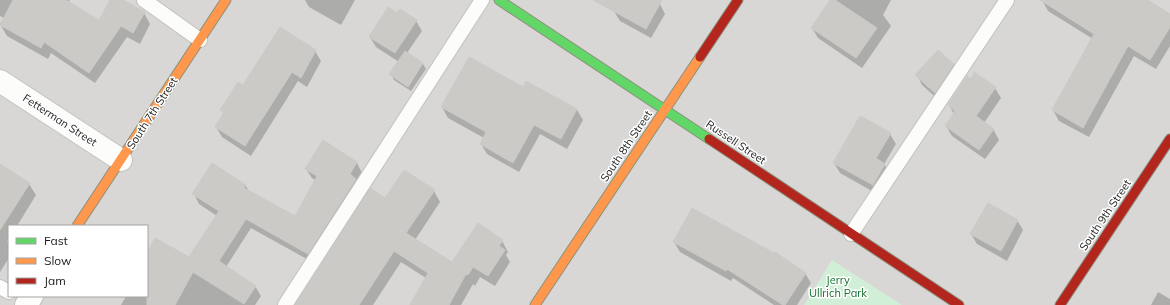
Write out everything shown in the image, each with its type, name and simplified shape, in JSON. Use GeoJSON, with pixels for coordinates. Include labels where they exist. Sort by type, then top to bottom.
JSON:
{"type":"FeatureCollection","features":[{"type":"Feature","properties":{"kind":"main road","name":"South 7th Street"},"geometry":{"type":"LineString","coordinates":[[79,225],[226,0]]}},
{"type":"Feature","properties":{"kind":"main road","name":"Russell Street"},"geometry":{"type":"LineString","coordinates":[[499,0],[959,305]]}},
{"type":"Feature","properties":{"kind":"main road","name":"South 8th Street"},"geometry":{"type":"LineString","coordinates":[[535,305],[738,0]]}},
{"type":"Feature","properties":{"kind":"main road","name":"South 9th Street"},"geometry":{"type":"LineString","coordinates":[[1060,305],[1170,139]]}},
{"type":"Feature","properties":{"kind":"street","name":"Fetterman Street"},"geometry":{"type":"LineString","coordinates":[[0,81],[121,160]]}},
{"type":"Feature","properties":{"kind":"lane"},"geometry":{"type":"LineString","coordinates":[[144,0],[200,40]]}},
{"type":"Feature","properties":{"kind":"lane"},"geometry":{"type":"LineString","coordinates":[[285,305],[482,0]]}},
{"type":"Feature","properties":{"kind":"lane"},"geometry":{"type":"LineString","coordinates":[[852,234],[1007,0]]}},
{"type":"Feature","properties":{"kind":"shaded area"},"geometry":{"type":"Polygon","coordinates":[[[0,0],[1170,0],[1170,305],[0,305],[0,0]]]}},
{"type":"Feature","properties":{"kind":"green space","name":"Jerry Ullrich Park"},"geometry":{"type":"Polygon","coordinates":[[[832,260],[902,305],[804,305],[832,260]]]}},
{"type":"Feature","properties":{"kind":"building"},"geometry":{"type":"Polygon","coordinates":[[[13,0],[66,0],[99,20],[110,0],[123,0],[145,12],[133,33],[121,26],[89,73],[44,42],[41,48],[0,25],[13,0]]]}},
{"type":"Feature","properties":{"kind":"building"},"geometry":{"type":"Polygon","coordinates":[[[593,0],[662,0],[646,29],[593,0]]]}},
{"type":"Feature","properties":{"kind":"building"},"geometry":{"type":"Polygon","coordinates":[[[830,0],[835,0],[877,28],[856,58],[811,28],[830,0]]]}},
{"type":"Feature","properties":{"kind":"building"},"geometry":{"type":"Polygon","coordinates":[[[1040,0],[1148,0],[1170,14],[1170,27],[1150,60],[1128,46],[1083,128],[1052,110],[1094,34],[1040,0]]]}},
{"type":"Feature","properties":{"kind":"building"},"geometry":{"type":"Polygon","coordinates":[[[388,7],[397,13],[400,9],[417,20],[395,53],[369,37],[388,7]]]}},
{"type":"Feature","properties":{"kind":"building"},"geometry":{"type":"Polygon","coordinates":[[[280,27],[316,50],[301,78],[292,72],[245,146],[215,127],[224,112],[220,110],[238,82],[243,85],[280,27]]]}},
{"type":"Feature","properties":{"kind":"building"},"geometry":{"type":"Polygon","coordinates":[[[938,50],[954,64],[935,93],[915,75],[938,50]]]}},
{"type":"Feature","properties":{"kind":"building"},"geometry":{"type":"Polygon","coordinates":[[[405,51],[423,63],[408,87],[389,74],[405,51]]]}},
{"type":"Feature","properties":{"kind":"building"},"geometry":{"type":"Polygon","coordinates":[[[469,57],[523,87],[526,81],[577,109],[561,139],[534,125],[513,163],[480,144],[486,132],[441,107],[469,57]]]}},
{"type":"Feature","properties":{"kind":"building"},"geometry":{"type":"Polygon","coordinates":[[[974,72],[996,87],[976,116],[994,129],[979,150],[945,126],[955,111],[948,105],[967,76],[971,79],[974,72]]]}},
{"type":"Feature","properties":{"kind":"building"},"geometry":{"type":"Polygon","coordinates":[[[860,116],[891,133],[876,158],[885,164],[873,185],[833,163],[860,116]]]}},
{"type":"Feature","properties":{"kind":"building"},"geometry":{"type":"Polygon","coordinates":[[[323,140],[357,162],[350,174],[356,179],[308,254],[246,219],[219,261],[256,286],[244,304],[193,272],[175,305],[147,305],[148,250],[155,238],[189,257],[219,211],[192,194],[212,163],[246,185],[244,188],[295,216],[317,176],[305,169],[323,140]]]}},
{"type":"Feature","properties":{"kind":"building"},"geometry":{"type":"Polygon","coordinates":[[[0,164],[30,183],[0,230],[0,164]]]}},
{"type":"Feature","properties":{"kind":"building"},"geometry":{"type":"Polygon","coordinates":[[[404,170],[435,190],[406,233],[452,262],[478,223],[503,240],[499,246],[505,250],[488,276],[473,267],[468,275],[466,274],[449,305],[410,305],[428,273],[394,251],[359,305],[295,305],[370,188],[385,198],[404,170]]]}},
{"type":"Feature","properties":{"kind":"building"},"geometry":{"type":"Polygon","coordinates":[[[988,203],[1018,220],[1001,251],[970,234],[988,203]]]}},
{"type":"Feature","properties":{"kind":"building"},"geometry":{"type":"Polygon","coordinates":[[[692,208],[774,253],[775,252],[806,273],[785,305],[727,269],[726,271],[673,242],[692,208]]]}},
{"type":"Feature","properties":{"kind":"traffic: fast"},"geometry":{"type":"LineString","coordinates":[[499,0],[709,139]]}},
{"type":"Feature","properties":{"kind":"traffic: slow"},"geometry":{"type":"LineString","coordinates":[[78,225],[226,0]]}},
{"type":"Feature","properties":{"kind":"traffic: slow"},"geometry":{"type":"LineString","coordinates":[[535,305],[700,57]]}},
{"type":"Feature","properties":{"kind":"traffic: jam"},"geometry":{"type":"LineString","coordinates":[[700,57],[738,0]]}},
{"type":"Feature","properties":{"kind":"traffic: jam"},"geometry":{"type":"LineString","coordinates":[[709,139],[959,305]]}},
{"type":"Feature","properties":{"kind":"traffic: jam"},"geometry":{"type":"LineString","coordinates":[[1060,305],[1170,139]]}}]}
